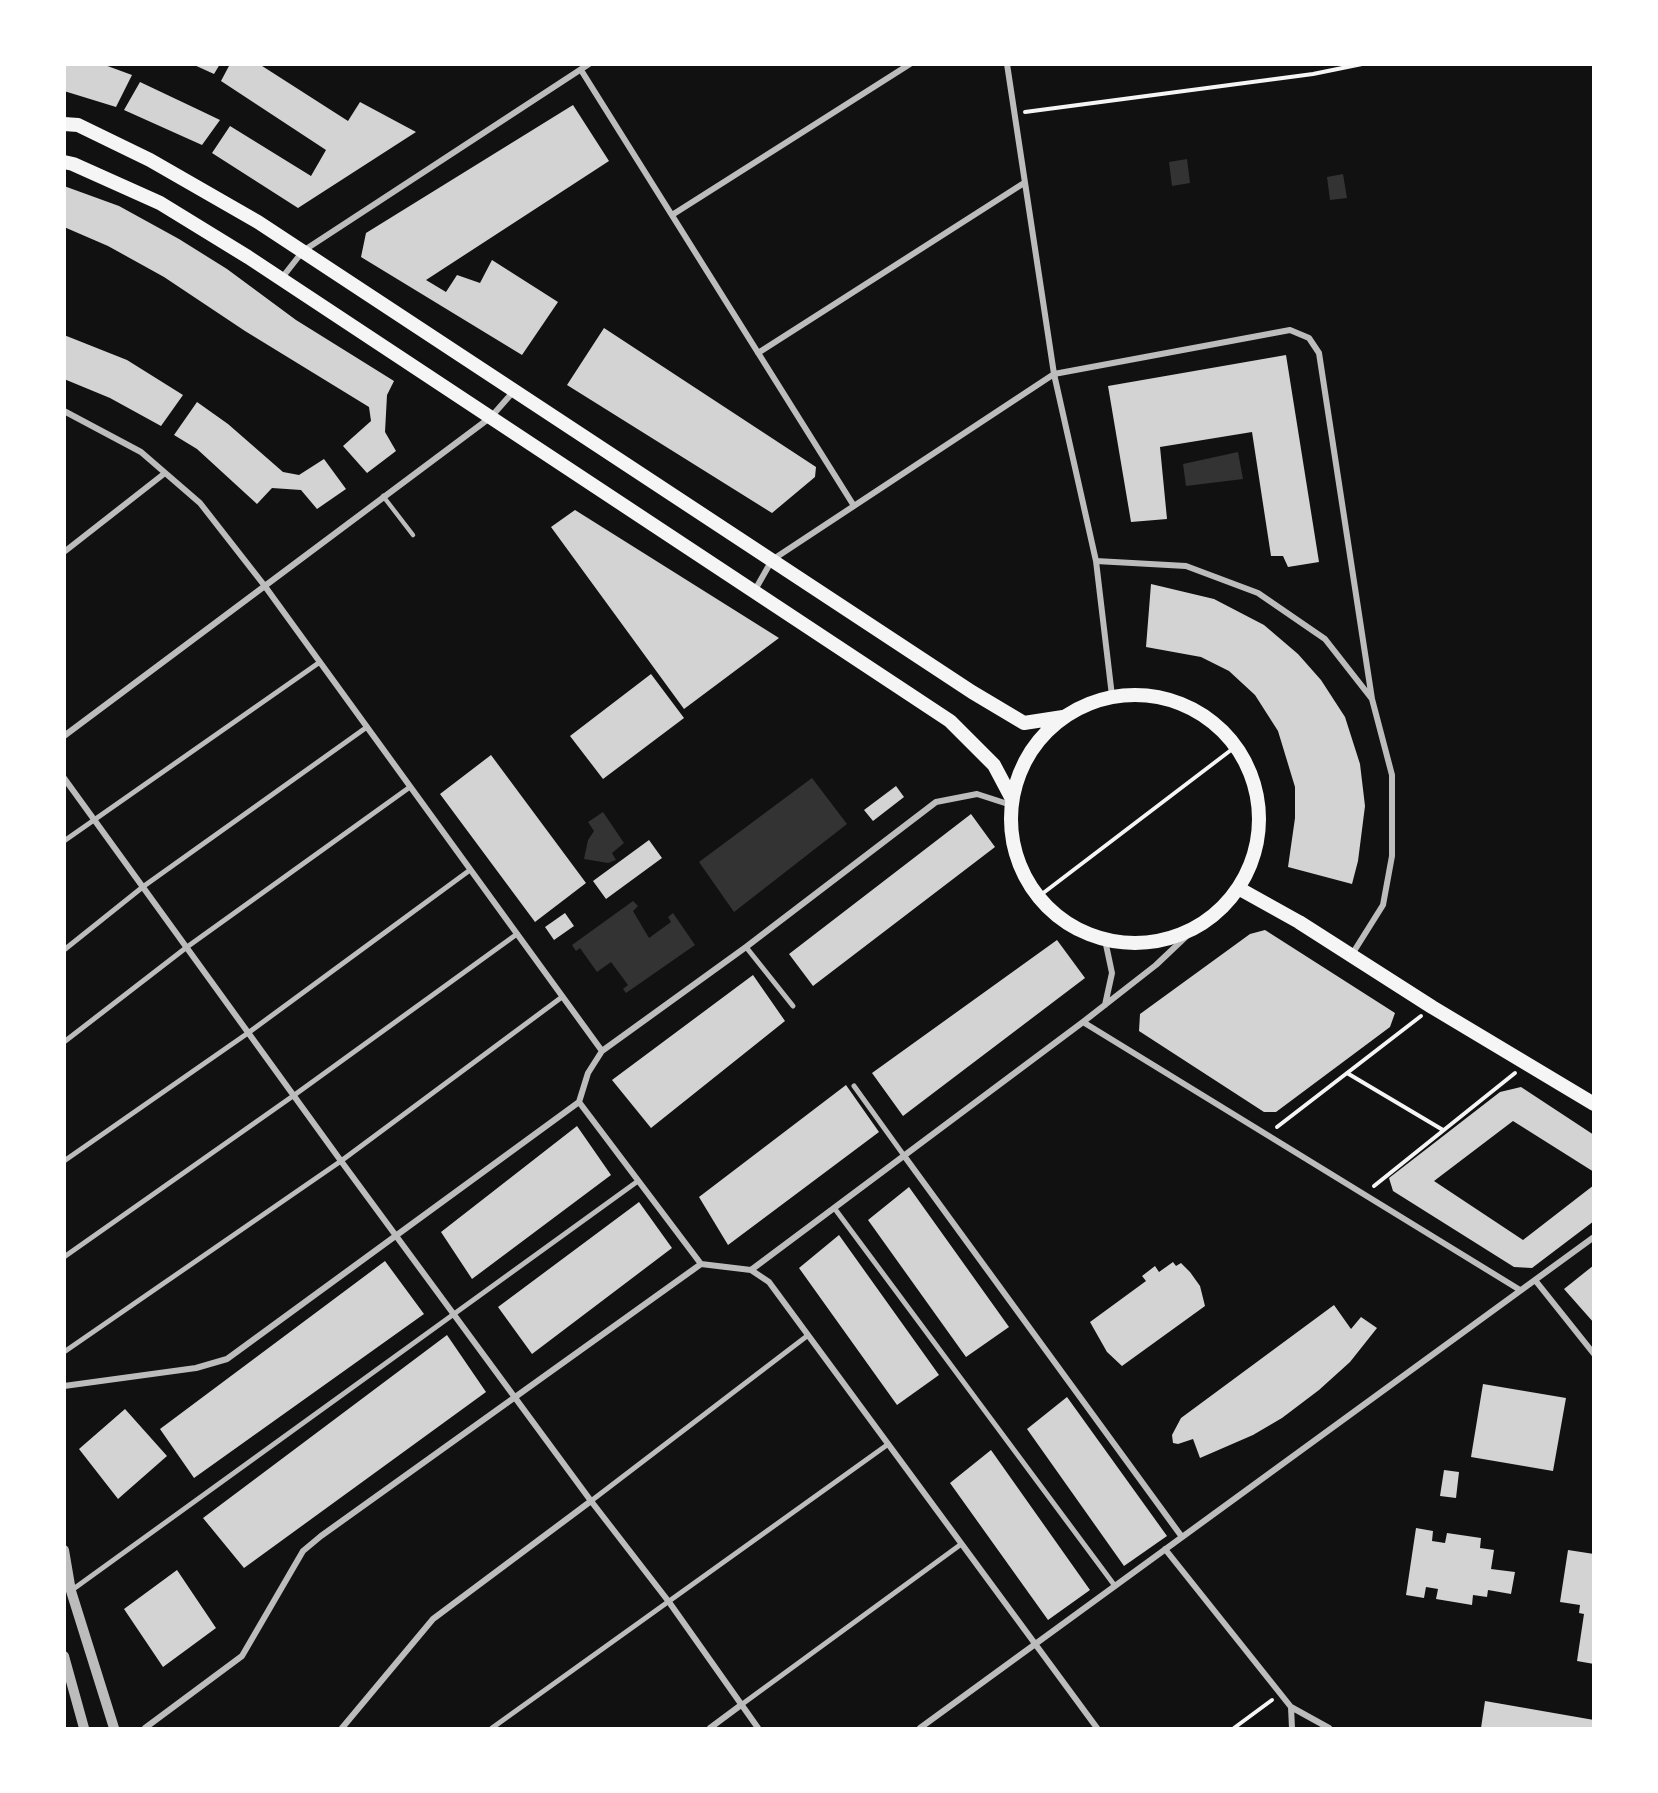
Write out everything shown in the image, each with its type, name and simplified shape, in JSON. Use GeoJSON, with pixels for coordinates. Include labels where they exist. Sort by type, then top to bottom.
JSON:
{"type":"FeatureCollection","features":[{"type":"Feature","properties":{"kind":"main road"},"geometry":{"type":"LineString","coordinates":[[64,124],[78,125],[150,160],[258,222],[972,692],[1024,723],[1063,717]]}},
{"type":"Feature","properties":{"kind":"main road"},"geometry":{"type":"LineString","coordinates":[[64,162],[160,203],[281,279],[950,721],[994,765],[1012,802]]}},
{"type":"Feature","properties":{"kind":"main road"},"geometry":{"type":"LineString","coordinates":[[1153,695],[1193,708],[1226,734],[1249,768],[1259,809],[1255,850],[1238,888],[1219,911],[1194,929],[1165,940],[1145,943],[1104,940],[1072,926],[1038,897],[1024,874],[1012,840],[1012,802],[1028,758],[1039,740],[1063,717],[1086,704],[1112,696],[1153,695]]}},
{"type":"Feature","properties":{"kind":"main road"},"geometry":{"type":"LineString","coordinates":[[1238,888],[1299,922],[1432,1007],[1593,1104]]}},
{"type":"Feature","properties":{"kind":"street"},"geometry":{"type":"LineString","coordinates":[[281,279],[303,251],[589,64]]}},
{"type":"Feature","properties":{"kind":"street"},"geometry":{"type":"LineString","coordinates":[[672,215],[910,64]]}},
{"type":"Feature","properties":{"kind":"street"},"geometry":{"type":"LineString","coordinates":[[1007,64],[1054,374],[1096,561],[1112,696]]}},
{"type":"Feature","properties":{"kind":"street"},"geometry":{"type":"LineString","coordinates":[[580,70],[854,506]]}},
{"type":"Feature","properties":{"kind":"street"},"geometry":{"type":"LineString","coordinates":[[758,353],[1024,183]]}},
{"type":"Feature","properties":{"kind":"street"},"geometry":{"type":"LineString","coordinates":[[754,591],[772,560],[1054,374],[1290,330],[1309,338],[1319,352],[1372,699],[1392,775],[1392,856],[1383,905],[1350,956]]}},
{"type":"Feature","properties":{"kind":"street"},"geometry":{"type":"LineString","coordinates":[[64,736],[491,417],[514,390]]}},
{"type":"Feature","properties":{"kind":"street"},"geometry":{"type":"LineString","coordinates":[[64,411],[141,452],[200,503],[264,585],[602,1052]]}},
{"type":"Feature","properties":{"kind":"street"},"geometry":{"type":"LineString","coordinates":[[64,552],[165,473]]}},
{"type":"Feature","properties":{"kind":"street"},"geometry":{"type":"LineString","coordinates":[[1096,561],[1186,566],[1258,593],[1326,639],[1372,699]]}},
{"type":"Feature","properties":{"kind":"street"},"geometry":{"type":"LineString","coordinates":[[64,841],[95,817],[320,662]]}},
{"type":"Feature","properties":{"kind":"street"},"geometry":{"type":"LineString","coordinates":[[64,950],[144,886],[367,727]]}},
{"type":"Feature","properties":{"kind":"street"},"geometry":{"type":"LineString","coordinates":[[64,778],[95,817],[293,1096],[397,1234],[591,1501],[669,1602],[758,1728]]}},
{"type":"Feature","properties":{"kind":"street"},"geometry":{"type":"LineString","coordinates":[[64,1042],[187,946],[410,787]]}},
{"type":"Feature","properties":{"kind":"street"},"geometry":{"type":"LineString","coordinates":[[64,1386],[196,1368],[227,1359],[579,1102],[588,1073],[602,1052],[746,947],[936,802],[977,794],[1012,802]]}},
{"type":"Feature","properties":{"kind":"street"},"geometry":{"type":"LineString","coordinates":[[64,1161],[248,1033],[470,870]]}},
{"type":"Feature","properties":{"kind":"street"},"geometry":{"type":"LineString","coordinates":[[751,1270],[905,1157],[1156,966],[1194,929]]}},
{"type":"Feature","properties":{"kind":"street"},"geometry":{"type":"LineString","coordinates":[[64,1257],[293,1096],[517,934]]}},
{"type":"Feature","properties":{"kind":"street"},"geometry":{"type":"LineString","coordinates":[[1104,940],[1112,973],[1105,1005]]}},
{"type":"Feature","properties":{"kind":"street"},"geometry":{"type":"LineString","coordinates":[[746,947],[793,1006]]}},
{"type":"Feature","properties":{"kind":"street"},"geometry":{"type":"LineString","coordinates":[[64,1353],[341,1161],[562,997]]}},
{"type":"Feature","properties":{"kind":"street"},"geometry":{"type":"LineString","coordinates":[[1083,1022],[1520,1290]]}},
{"type":"Feature","properties":{"kind":"street"},"geometry":{"type":"LineString","coordinates":[[854,1086],[1182,1538]]}},
{"type":"Feature","properties":{"kind":"street"},"geometry":{"type":"LineString","coordinates":[[579,1102],[701,1264]]}},
{"type":"Feature","properties":{"kind":"street"},"geometry":{"type":"LineString","coordinates":[[71,1591],[453,1312],[638,1181]]}},
{"type":"Feature","properties":{"kind":"street"},"geometry":{"type":"LineString","coordinates":[[834,1209],[1115,1586]]}},
{"type":"Feature","properties":{"kind":"street"},"geometry":{"type":"LineString","coordinates":[[922,1728],[1593,1237]]}},
{"type":"Feature","properties":{"kind":"street"},"geometry":{"type":"LineString","coordinates":[[145,1728],[242,1656],[303,1551],[701,1264],[751,1270],[769,1282],[1034,1646],[1097,1728]]}},
{"type":"Feature","properties":{"kind":"street"},"geometry":{"type":"LineString","coordinates":[[1535,1280],[1593,1354]]}},
{"type":"Feature","properties":{"kind":"street"},"geometry":{"type":"LineString","coordinates":[[342,1728],[433,1619],[807,1336]]}},
{"type":"Feature","properties":{"kind":"street"},"geometry":{"type":"LineString","coordinates":[[492,1728],[887,1445]]}},
{"type":"Feature","properties":{"kind":"street"},"geometry":{"type":"LineString","coordinates":[[710,1728],[960,1545]]}},
{"type":"Feature","properties":{"kind":"street"},"geometry":{"type":"LineString","coordinates":[[1166,1549],[1291,1707],[1329,1728]]}},
{"type":"Feature","properties":{"kind":"street"},"geometry":{"type":"LineString","coordinates":[[64,1550],[71,1591],[114,1728]]}},
{"type":"Feature","properties":{"kind":"street"},"geometry":{"type":"LineString","coordinates":[[64,1656],[84,1728]]}},
{"type":"Feature","properties":{"kind":"street"},"geometry":{"type":"LineString","coordinates":[[1291,1707],[1292,1728]]}},
{"type":"Feature","properties":{"kind":"lane"},"geometry":{"type":"LineString","coordinates":[[384,496],[413,535]]}},
{"type":"Feature","properties":{"kind":"path"},"geometry":{"type":"LineString","coordinates":[[1016,114],[1313,74],[1362,64]]}},
{"type":"Feature","properties":{"kind":"path"},"geometry":{"type":"LineString","coordinates":[[1038,897],[1235,747]]}},
{"type":"Feature","properties":{"kind":"path"},"geometry":{"type":"LineString","coordinates":[[1267,1135],[1432,1007]]}},
{"type":"Feature","properties":{"kind":"path"},"geometry":{"type":"LineString","coordinates":[[1364,1194],[1526,1064]]}},
{"type":"Feature","properties":{"kind":"path"},"geometry":{"type":"LineString","coordinates":[[1347,1073],[1443,1130]]}},
{"type":"Feature","properties":{"kind":"path"},"geometry":{"type":"LineString","coordinates":[[1234,1728],[1281,1694]]}},
{"type":"Feature","properties":{"kind":"shaded area"},"geometry":{"type":"Polygon","coordinates":[[[1187,159],[1190,183],[1172,186],[1169,162],[1187,159]]]}},
{"type":"Feature","properties":{"kind":"shaded area"},"geometry":{"type":"Polygon","coordinates":[[[1343,174],[1347,198],[1330,200],[1327,177],[1343,174]]]}},
{"type":"Feature","properties":{"kind":"shaded area"},"geometry":{"type":"Polygon","coordinates":[[[1238,452],[1243,479],[1186,486],[1183,464],[1238,452]]]}},
{"type":"Feature","properties":{"kind":"shaded area"},"geometry":{"type":"Polygon","coordinates":[[[812,778],[847,824],[734,912],[699,862],[812,778]]]}},
{"type":"Feature","properties":{"kind":"shaded area"},"geometry":{"type":"Polygon","coordinates":[[[603,812],[624,843],[612,853],[616,860],[608,863],[584,859],[588,840],[594,831],[588,822],[603,812]]]}},
{"type":"Feature","properties":{"kind":"shaded area"},"geometry":{"type":"Polygon","coordinates":[[[633,901],[638,906],[633,911],[649,938],[671,922],[668,917],[673,913],[695,945],[626,993],[623,989],[628,985],[611,962],[597,972],[580,948],[576,951],[572,945],[633,901]]]}},
{"type":"Feature","properties":{"kind":"building"},"geometry":{"type":"Polygon","coordinates":[[[64,64],[102,64],[132,75],[116,107],[64,91],[64,64]]]}},
{"type":"Feature","properties":{"kind":"building"},"geometry":{"type":"Polygon","coordinates":[[[192,64],[220,64],[214,74],[192,64]]]}},
{"type":"Feature","properties":{"kind":"building"},"geometry":{"type":"Polygon","coordinates":[[[230,64],[259,64],[348,121],[360,102],[416,132],[298,208],[212,153],[230,126],[311,176],[326,150],[221,81],[230,64]]]}},
{"type":"Feature","properties":{"kind":"building"},"geometry":{"type":"Polygon","coordinates":[[[140,82],[220,120],[202,145],[124,110],[140,82]]]}},
{"type":"Feature","properties":{"kind":"building"},"geometry":{"type":"Polygon","coordinates":[[[573,105],[609,161],[426,280],[446,292],[457,275],[480,283],[492,260],[558,302],[522,355],[361,257],[366,233],[573,105]]]}},
{"type":"Feature","properties":{"kind":"building"},"geometry":{"type":"Polygon","coordinates":[[[64,186],[119,206],[179,239],[227,269],[296,320],[394,381],[387,395],[385,432],[396,451],[367,473],[343,446],[371,421],[369,407],[245,331],[164,277],[108,246],[64,227],[64,186]]]}},
{"type":"Feature","properties":{"kind":"building"},"geometry":{"type":"Polygon","coordinates":[[[604,328],[816,467],[815,477],[772,513],[567,385],[604,328]]]}},
{"type":"Feature","properties":{"kind":"building"},"geometry":{"type":"Polygon","coordinates":[[[64,335],[127,360],[183,395],[161,426],[110,398],[64,379],[64,335]]]}},
{"type":"Feature","properties":{"kind":"building"},"geometry":{"type":"Polygon","coordinates":[[[1286,355],[1319,562],[1288,567],[1283,556],[1271,556],[1252,432],[1160,447],[1167,519],[1131,522],[1108,386],[1286,355]]]}},
{"type":"Feature","properties":{"kind":"building"},"geometry":{"type":"Polygon","coordinates":[[[197,402],[228,424],[283,472],[299,475],[324,459],[346,489],[317,509],[301,490],[272,488],[257,504],[197,449],[174,435],[197,402]]]}},
{"type":"Feature","properties":{"kind":"building"},"geometry":{"type":"Polygon","coordinates":[[[575,510],[779,638],[684,709],[551,527],[575,510]]]}},
{"type":"Feature","properties":{"kind":"building"},"geometry":{"type":"Polygon","coordinates":[[[1151,584],[1214,599],[1264,625],[1298,654],[1321,680],[1345,717],[1360,764],[1365,806],[1358,861],[1352,884],[1288,867],[1295,818],[1295,787],[1278,731],[1255,695],[1229,671],[1201,657],[1146,647],[1151,584]]]}},
{"type":"Feature","properties":{"kind":"building"},"geometry":{"type":"Polygon","coordinates":[[[651,674],[684,718],[603,779],[570,736],[651,674]]]}},
{"type":"Feature","properties":{"kind":"building"},"geometry":{"type":"Polygon","coordinates":[[[491,755],[586,883],[535,922],[440,794],[491,755]]]}},
{"type":"Feature","properties":{"kind":"building"},"geometry":{"type":"Polygon","coordinates":[[[896,786],[904,797],[873,821],[864,810],[896,786]]]}},
{"type":"Feature","properties":{"kind":"building"},"geometry":{"type":"Polygon","coordinates":[[[971,814],[995,847],[813,986],[789,954],[971,814]]]}},
{"type":"Feature","properties":{"kind":"building"},"geometry":{"type":"Polygon","coordinates":[[[649,840],[662,858],[606,899],[593,881],[649,840]]]}},
{"type":"Feature","properties":{"kind":"building"},"geometry":{"type":"Polygon","coordinates":[[[565,913],[574,926],[554,940],[545,927],[565,913]]]}},
{"type":"Feature","properties":{"kind":"building"},"geometry":{"type":"Polygon","coordinates":[[[1265,930],[1395,1013],[1390,1027],[1276,1112],[1264,1112],[1139,1031],[1140,1014],[1250,934],[1265,930]]]}},
{"type":"Feature","properties":{"kind":"building"},"geometry":{"type":"Polygon","coordinates":[[[1057,940],[1085,978],[903,1116],[872,1073],[1057,940]]]}},
{"type":"Feature","properties":{"kind":"building"},"geometry":{"type":"Polygon","coordinates":[[[753,975],[785,1021],[651,1128],[612,1080],[753,975]]]}},
{"type":"Feature","properties":{"kind":"building"},"geometry":{"type":"Polygon","coordinates":[[[846,1085],[879,1132],[728,1245],[699,1197],[846,1085]]]}},
{"type":"Feature","properties":{"kind":"building"},"geometry":{"type":"Polygon","coordinates":[[[1521,1087],[1594,1135],[1594,1172],[1513,1121],[1434,1181],[1523,1240],[1594,1185],[1594,1221],[1532,1268],[1514,1267],[1393,1191],[1389,1178],[1500,1092],[1521,1087]]]}},
{"type":"Feature","properties":{"kind":"building"},"geometry":{"type":"Polygon","coordinates":[[[577,1126],[611,1175],[472,1279],[441,1232],[577,1126]]]}},
{"type":"Feature","properties":{"kind":"building"},"geometry":{"type":"Polygon","coordinates":[[[909,1187],[1009,1327],[966,1357],[868,1220],[909,1187]]]}},
{"type":"Feature","properties":{"kind":"building"},"geometry":{"type":"Polygon","coordinates":[[[639,1202],[672,1248],[532,1354],[498,1307],[639,1202]]]}},
{"type":"Feature","properties":{"kind":"building"},"geometry":{"type":"Polygon","coordinates":[[[839,1235],[939,1375],[897,1405],[799,1268],[839,1235]]]}},
{"type":"Feature","properties":{"kind":"building"},"geometry":{"type":"Polygon","coordinates":[[[385,1261],[424,1314],[194,1478],[160,1429],[385,1261]]]}},
{"type":"Feature","properties":{"kind":"building"},"geometry":{"type":"Polygon","coordinates":[[[1173,1262],[1176,1266],[1181,1263],[1190,1272],[1200,1286],[1205,1306],[1122,1366],[1107,1352],[1090,1322],[1146,1281],[1142,1276],[1155,1266],[1159,1272],[1173,1262]]]}},
{"type":"Feature","properties":{"kind":"building"},"geometry":{"type":"Polygon","coordinates":[[[1594,1265],[1594,1323],[1564,1289],[1594,1265]]]}},
{"type":"Feature","properties":{"kind":"building"},"geometry":{"type":"Polygon","coordinates":[[[1334,1305],[1351,1329],[1361,1317],[1377,1328],[1350,1362],[1319,1390],[1282,1418],[1253,1435],[1200,1458],[1193,1439],[1178,1444],[1173,1443],[1172,1435],[1181,1418],[1334,1305]]]}},
{"type":"Feature","properties":{"kind":"building"},"geometry":{"type":"Polygon","coordinates":[[[447,1335],[486,1392],[244,1568],[203,1518],[447,1335]]]}},
{"type":"Feature","properties":{"kind":"building"},"geometry":{"type":"Polygon","coordinates":[[[1483,1384],[1566,1398],[1553,1471],[1471,1457],[1483,1384]]]}},
{"type":"Feature","properties":{"kind":"building"},"geometry":{"type":"Polygon","coordinates":[[[1067,1397],[1167,1536],[1124,1566],[1027,1429],[1067,1397]]]}},
{"type":"Feature","properties":{"kind":"building"},"geometry":{"type":"Polygon","coordinates":[[[125,1409],[167,1456],[118,1499],[79,1449],[125,1409]]]}},
{"type":"Feature","properties":{"kind":"building"},"geometry":{"type":"Polygon","coordinates":[[[991,1450],[1090,1590],[1048,1620],[950,1483],[991,1450]]]}},
{"type":"Feature","properties":{"kind":"building"},"geometry":{"type":"Polygon","coordinates":[[[1444,1470],[1459,1472],[1456,1498],[1440,1496],[1444,1470]]]}},
{"type":"Feature","properties":{"kind":"building"},"geometry":{"type":"Polygon","coordinates":[[[1416,1528],[1433,1531],[1432,1541],[1445,1543],[1447,1533],[1481,1538],[1480,1548],[1494,1550],[1491,1569],[1515,1572],[1511,1594],[1488,1590],[1487,1597],[1473,1595],[1472,1605],[1436,1599],[1438,1589],[1426,1587],[1424,1598],[1406,1595],[1416,1528]]]}},
{"type":"Feature","properties":{"kind":"building"},"geometry":{"type":"Polygon","coordinates":[[[1568,1550],[1594,1554],[1594,1664],[1577,1661],[1584,1614],[1579,1613],[1580,1605],[1560,1602],[1568,1550]]]}},
{"type":"Feature","properties":{"kind":"building"},"geometry":{"type":"Polygon","coordinates":[[[177,1570],[216,1628],[163,1667],[124,1609],[177,1570]]]}},
{"type":"Feature","properties":{"kind":"building"},"geometry":{"type":"Polygon","coordinates":[[[1485,1701],[1594,1720],[1594,1728],[1481,1728],[1485,1701]]]}}]}
